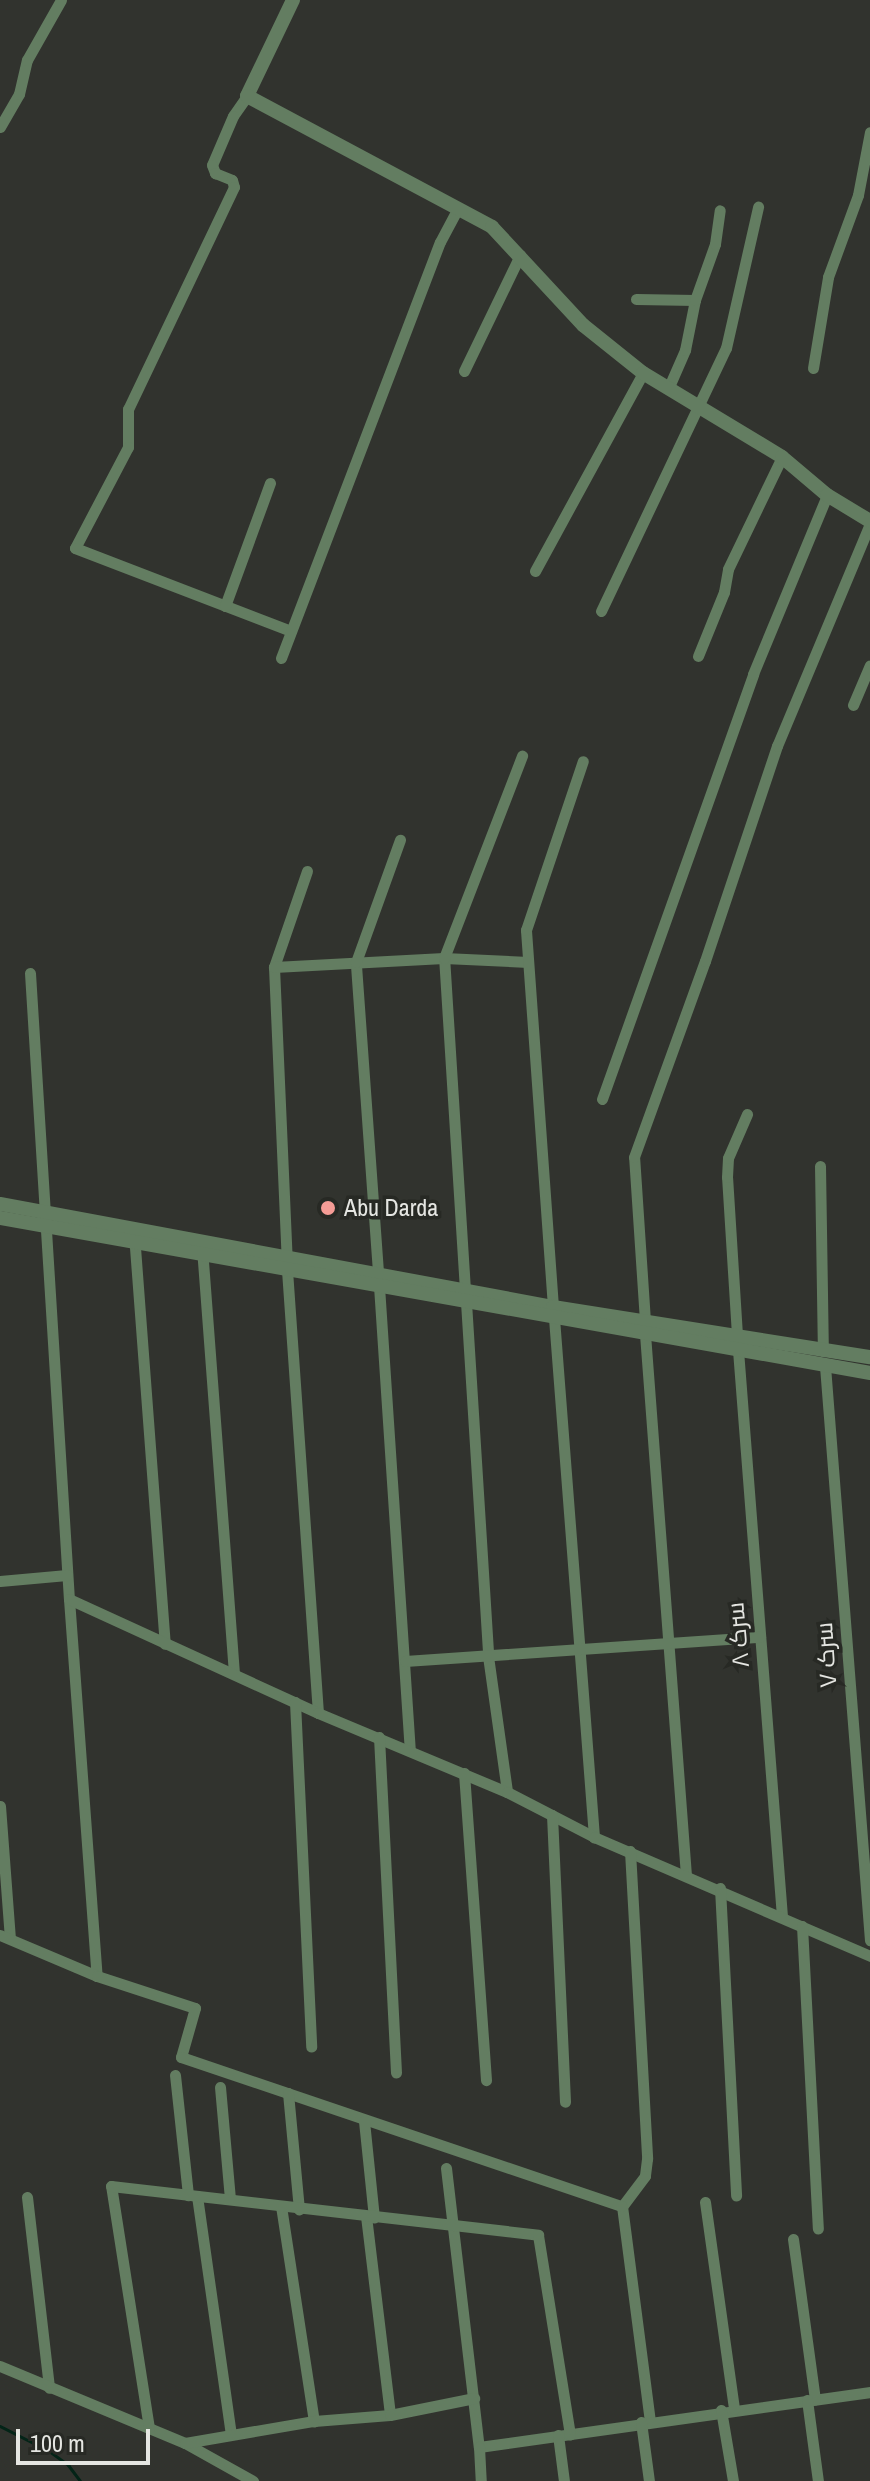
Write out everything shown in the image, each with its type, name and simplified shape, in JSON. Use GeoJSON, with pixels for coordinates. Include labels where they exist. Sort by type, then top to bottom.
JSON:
{"type":"FeatureCollection","features":[{"type":"Feature","properties":{"kind":"street"},"geometry":{"type":"LineString","coordinates":[[0,127],[19,94],[27,60],[61,0]]}},
{"type":"Feature","properties":{"kind":"street"},"geometry":{"type":"LineString","coordinates":[[291,631],[78,551],[75,544],[128,447],[128,409],[234,187],[232,180],[215,173],[212,165],[233,116],[247,96],[293,0]]}},
{"type":"Feature","properties":{"kind":"street"},"geometry":{"type":"LineString","coordinates":[[247,96],[492,227],[583,325],[643,373],[782,457],[827,495],[870,523],[777,746],[705,961],[634,1157],[686,1875]]}},
{"type":"Feature","properties":{"kind":"street"},"geometry":{"type":"LineString","coordinates":[[813,368],[828,277],[858,195],[870,132]]}},
{"type":"Feature","properties":{"kind":"street"},"geometry":{"type":"LineString","coordinates":[[601,611],[726,348],[758,207]]}},
{"type":"Feature","properties":{"kind":"street"},"geometry":{"type":"LineString","coordinates":[[281,658],[440,242],[458,208]]}},
{"type":"Feature","properties":{"kind":"street"},"geometry":{"type":"LineString","coordinates":[[668,389],[685,350],[695,300],[715,244],[720,210]]}},
{"type":"Feature","properties":{"kind":"street"},"geometry":{"type":"LineString","coordinates":[[464,371],[520,255]]}},
{"type":"Feature","properties":{"kind":"street"},"geometry":{"type":"LineString","coordinates":[[636,299],[695,300]]}},
{"type":"Feature","properties":{"kind":"street"},"geometry":{"type":"LineString","coordinates":[[535,571],[643,373]]}},
{"type":"Feature","properties":{"kind":"street"},"geometry":{"type":"LineString","coordinates":[[698,656],[724,592],[728,569],[782,457]]}},
{"type":"Feature","properties":{"kind":"street"},"geometry":{"type":"LineString","coordinates":[[225,606],[270,483]]}},
{"type":"Feature","properties":{"kind":"street"},"geometry":{"type":"LineString","coordinates":[[602,1099],[753,674],[827,495]]}},
{"type":"Feature","properties":{"kind":"street"},"geometry":{"type":"LineString","coordinates":[[853,705],[870,665]]}},
{"type":"Feature","properties":{"kind":"street"},"geometry":{"type":"LineString","coordinates":[[507,1792],[488,1656],[444,958],[522,756]]}},
{"type":"Feature","properties":{"kind":"street"},"geometry":{"type":"LineString","coordinates":[[583,761],[526,930],[594,1837]]}},
{"type":"Feature","properties":{"kind":"street"},"geometry":{"type":"LineString","coordinates":[[400,840],[356,962],[410,1750]]}},
{"type":"Feature","properties":{"kind":"street"},"geometry":{"type":"LineString","coordinates":[[307,871],[274,967],[288,1264],[318,1713]]}},
{"type":"Feature","properties":{"kind":"street"},"geometry":{"type":"LineString","coordinates":[[274,967],[444,958],[528,962]]}},
{"type":"Feature","properties":{"kind":"street"},"geometry":{"type":"LineString","coordinates":[[30,973],[48,1219],[67,1575],[97,1976]]}},
{"type":"Feature","properties":{"kind":"street","name":"سرک ۸"},"geometry":{"type":"LineString","coordinates":[[747,1114],[728,1158],[727,1177],[782,1917]]}},
{"type":"Feature","properties":{"kind":"street","name":"سرک ۷"},"geometry":{"type":"LineString","coordinates":[[820,1166],[824,1358],[870,1940]]}},
{"type":"Feature","properties":{"kind":"street"},"geometry":{"type":"LineString","coordinates":[[0,1204],[48,1219],[134,1236],[824,1358],[870,1373]]}},
{"type":"Feature","properties":{"kind":"street"},"geometry":{"type":"LineString","coordinates":[[0,1218],[48,1219]]}},
{"type":"Feature","properties":{"kind":"street"},"geometry":{"type":"LineString","coordinates":[[134,1236],[165,1644]]}},
{"type":"Feature","properties":{"kind":"street"},"geometry":{"type":"LineString","coordinates":[[202,1248],[234,1674]]}},
{"type":"Feature","properties":{"kind":"street"},"geometry":{"type":"LineString","coordinates":[[824,1358],[870,1357]]}},
{"type":"Feature","properties":{"kind":"street"},"geometry":{"type":"LineString","coordinates":[[0,1581],[67,1575]]}},
{"type":"Feature","properties":{"kind":"street"},"geometry":{"type":"LineString","coordinates":[[69,1599],[318,1713],[507,1792],[594,1837],[720,1888],[870,1956]]}},
{"type":"Feature","properties":{"kind":"street"},"geometry":{"type":"LineString","coordinates":[[405,1661],[760,1637]]}},
{"type":"Feature","properties":{"kind":"street"},"geometry":{"type":"LineString","coordinates":[[295,1702],[311,2047]]}},
{"type":"Feature","properties":{"kind":"street"},"geometry":{"type":"LineString","coordinates":[[379,1737],[396,2073]]}},
{"type":"Feature","properties":{"kind":"street"},"geometry":{"type":"LineString","coordinates":[[464,1773],[486,2080]]}},
{"type":"Feature","properties":{"kind":"street"},"geometry":{"type":"LineString","coordinates":[[0,1806],[5,1936],[97,1976],[195,2008],[181,2057],[622,2206]]}},
{"type":"Feature","properties":{"kind":"street"},"geometry":{"type":"LineString","coordinates":[[552,1815],[565,2102]]}},
{"type":"Feature","properties":{"kind":"street"},"geometry":{"type":"LineString","coordinates":[[630,1851],[647,2159],[645,2176],[622,2206],[646,2422],[649,2481]]}},
{"type":"Feature","properties":{"kind":"street"},"geometry":{"type":"LineString","coordinates":[[720,1888],[736,2196]]}},
{"type":"Feature","properties":{"kind":"street"},"geometry":{"type":"LineString","coordinates":[[802,1926],[818,2229]]}},
{"type":"Feature","properties":{"kind":"street"},"geometry":{"type":"LineString","coordinates":[[175,2075],[231,2434]]}},
{"type":"Feature","properties":{"kind":"street"},"geometry":{"type":"LineString","coordinates":[[220,2087],[230,2199]]}},
{"type":"Feature","properties":{"kind":"street"},"geometry":{"type":"LineString","coordinates":[[288,2093],[299,2209]]}},
{"type":"Feature","properties":{"kind":"street"},"geometry":{"type":"LineString","coordinates":[[364,2121],[370,2217],[390,2415]]}},
{"type":"Feature","properties":{"kind":"street"},"geometry":{"type":"LineString","coordinates":[[446,2168],[481,2481]]}},
{"type":"Feature","properties":{"kind":"street"},"geometry":{"type":"LineString","coordinates":[[149,2428],[111,2186],[538,2235],[564,2434],[564,2481]]}},
{"type":"Feature","properties":{"kind":"street"},"geometry":{"type":"LineString","coordinates":[[27,2197],[49,2388]]}},
{"type":"Feature","properties":{"kind":"street"},"geometry":{"type":"LineString","coordinates":[[705,2202],[733,2481]]}},
{"type":"Feature","properties":{"kind":"street"},"geometry":{"type":"LineString","coordinates":[[281,2206],[314,2421]]}},
{"type":"Feature","properties":{"kind":"street"},"geometry":{"type":"LineString","coordinates":[[793,2239],[818,2481]]}},
{"type":"Feature","properties":{"kind":"street"},"geometry":{"type":"LineString","coordinates":[[0,2366],[185,2443],[253,2481]]}},
{"type":"Feature","properties":{"kind":"street"},"geometry":{"type":"LineString","coordinates":[[479,2447],[870,2392]]}},
{"type":"Feature","properties":{"kind":"street"},"geometry":{"type":"LineString","coordinates":[[185,2443],[314,2421],[390,2415],[474,2398]]}},
{"type":"Feature","properties":{"kind":"waterway"},"geometry":{"type":"LineString","coordinates":[[0,2426],[49,2451],[68,2465],[80,2481]]}},
{"type":"Feature","properties":{"kind":"place","name":"Abu Darda"},"geometry":{"type":"Point","coordinates":[328,1208]}}]}
